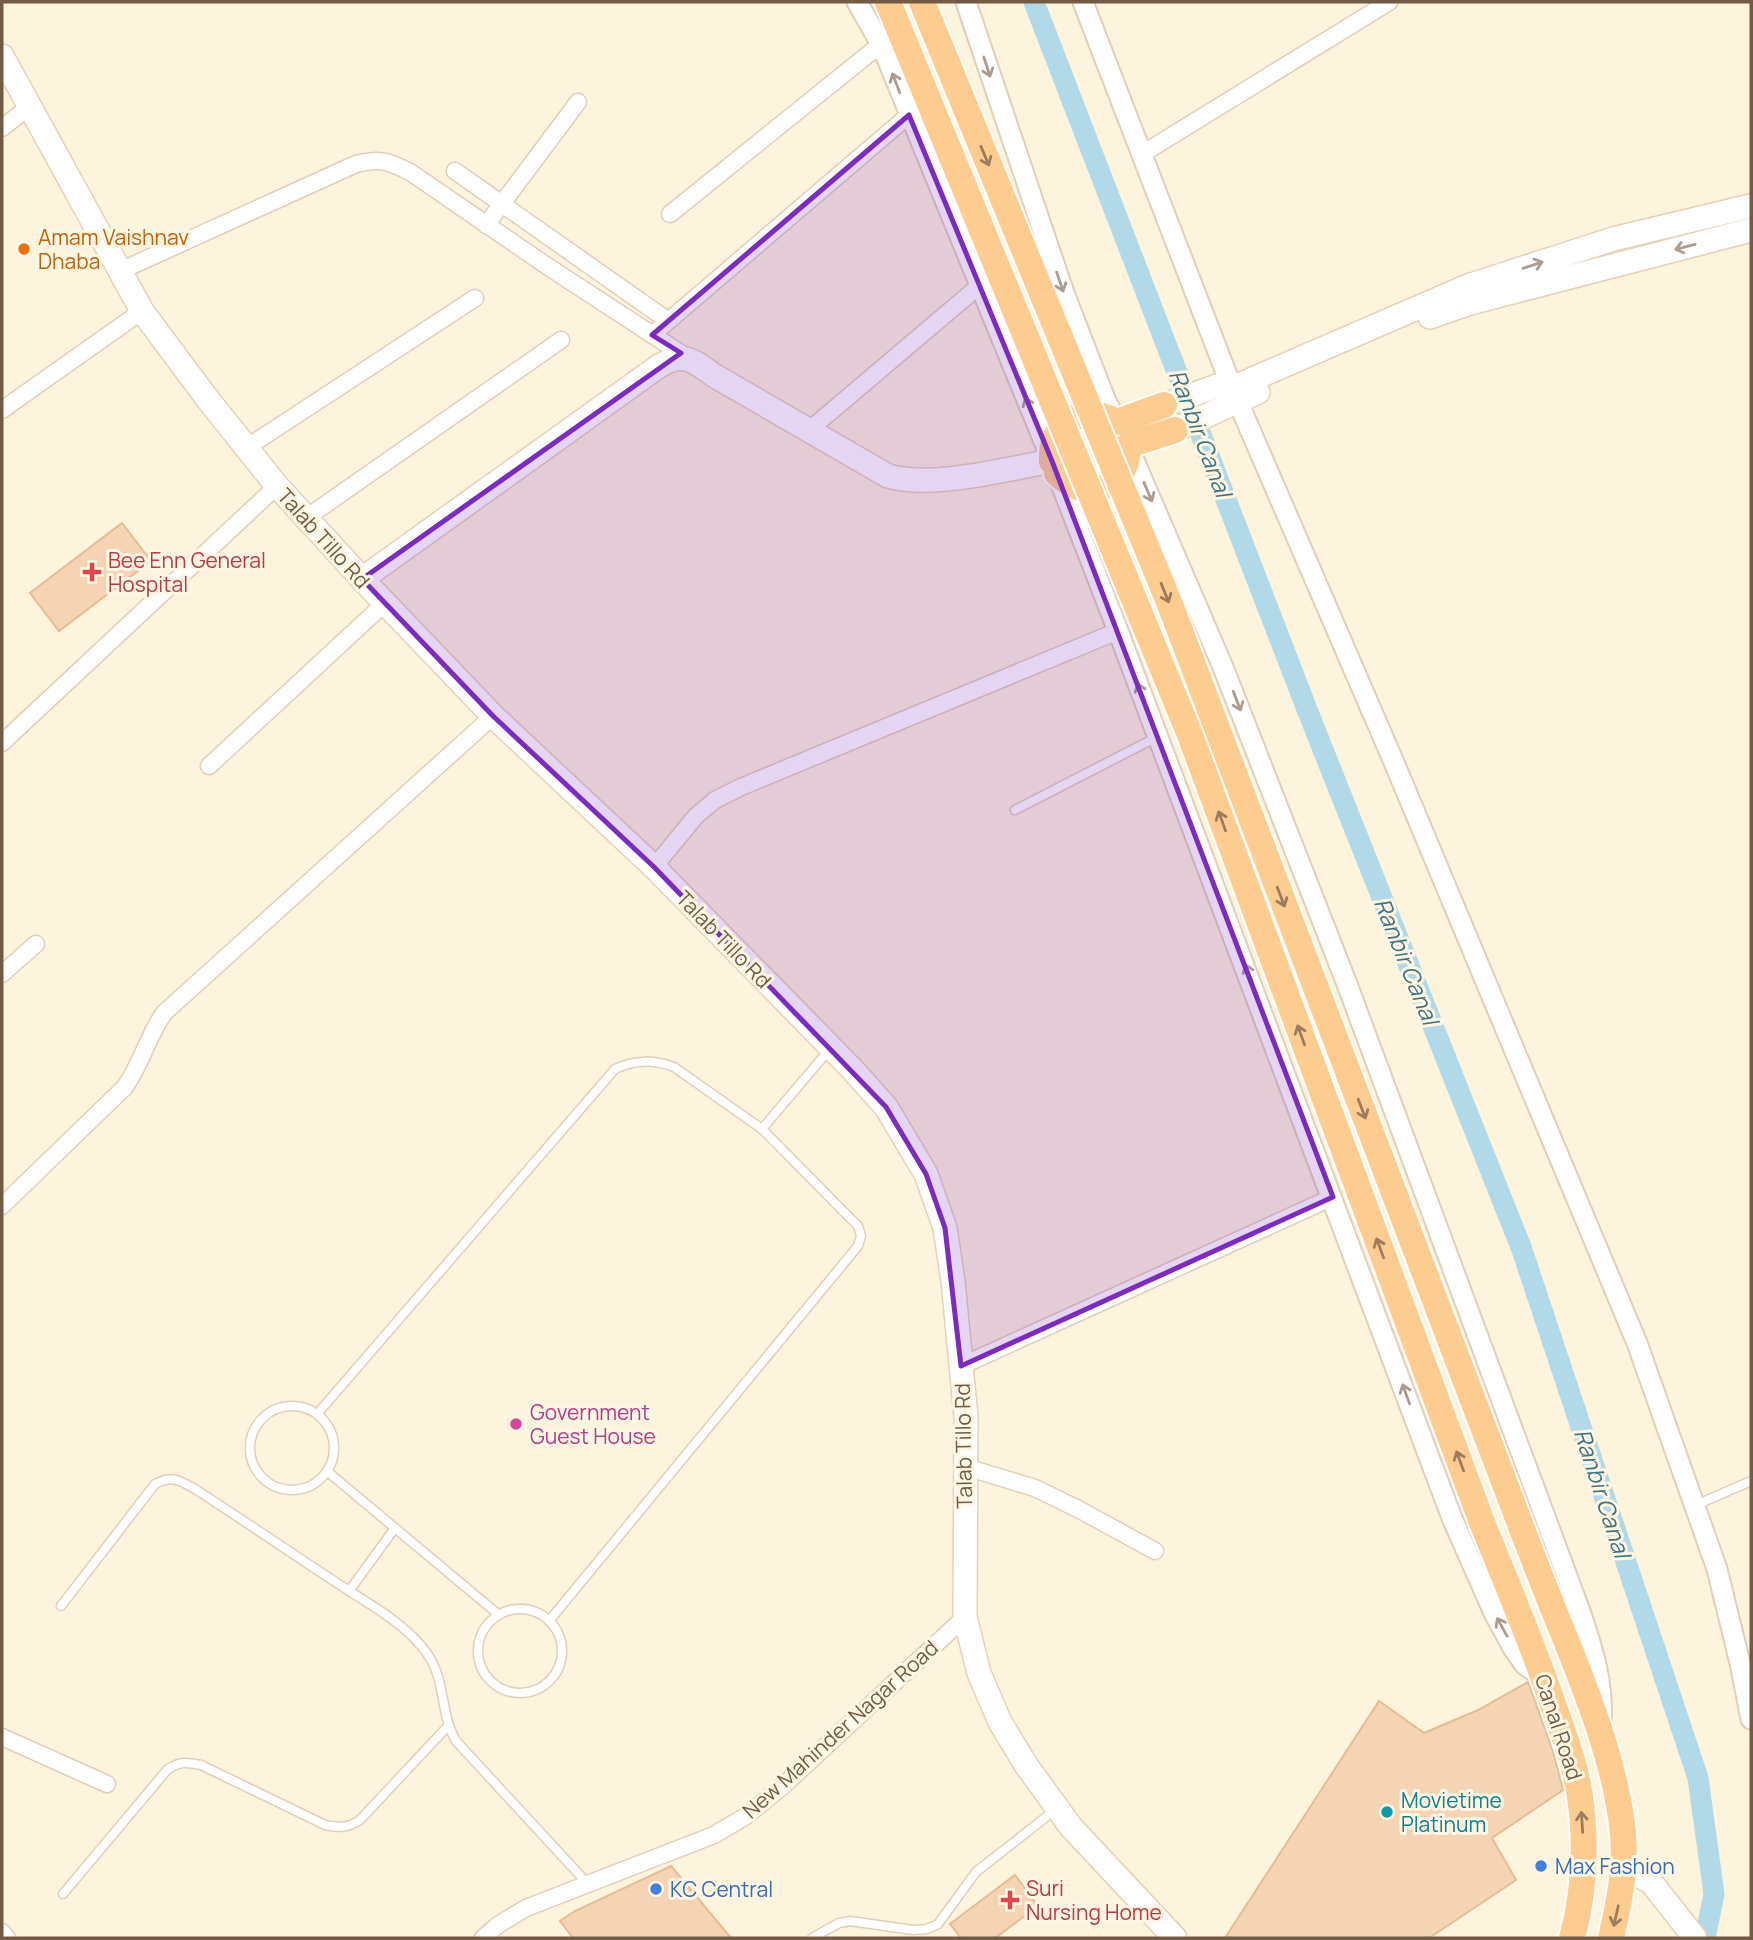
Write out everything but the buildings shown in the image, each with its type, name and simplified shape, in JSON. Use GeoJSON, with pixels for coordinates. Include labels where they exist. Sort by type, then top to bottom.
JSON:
{"type":"FeatureCollection","features":[{"type":"Feature","properties":{"kind":"highway","name":"Canal Road"},"geometry":{"type":"LineString","coordinates":[[888,2],[1190,735],[1483,1525],[1567,1743],[1579,1788],[1583,1823],[1583,1878],[1572,1938]]}},
{"type":"Feature","properties":{"kind":"highway","name":"Canal Road"},"geometry":{"type":"LineString","coordinates":[[922,2],[1169,602],[1519,1521],[1601,1729],[1623,1834],[1621,1891],[1611,1938]]}},
{"type":"Feature","properties":{"kind":"highway"},"geometry":{"type":"LineString","coordinates":[[1122,434],[1164,405]]}},
{"type":"Feature","properties":{"kind":"highway"},"geometry":{"type":"LineString","coordinates":[[1087,414],[1100,416],[1122,434],[1126,464],[1112,484],[1101,489],[1077,488],[1066,482],[1054,467],[1051,448],[1055,435],[1074,417],[1087,414]]}},
{"type":"Feature","properties":{"kind":"highway"},"geometry":{"type":"LineString","coordinates":[[1122,434],[1175,430]]}},
{"type":"Feature","properties":{"kind":"main road","name":"Talab Tillo Rd"},"geometry":{"type":"LineString","coordinates":[[2,56],[142,311],[277,486],[493,716],[654,867],[886,1107],[926,1174],[945,1228],[966,1417],[965,1617],[979,1674],[1000,1722],[1026,1765],[1071,1828],[1175,1938]]}},
{"type":"Feature","properties":{"kind":"main road"},"geometry":{"type":"LineString","coordinates":[[1175,430],[1229,395],[1468,286],[1613,239],[1751,206]]}},
{"type":"Feature","properties":{"kind":"main road"},"geometry":{"type":"LineString","coordinates":[[1164,405],[1229,395],[1471,303],[1751,230]]}},
{"type":"Feature","properties":{"kind":"main road"},"geometry":{"type":"LineString","coordinates":[[362,579],[659,366],[676,358],[688,358],[808,431],[888,476],[904,481],[929,482],[1054,467]]}},
{"type":"Feature","properties":{"kind":"main road"},"geometry":{"type":"LineString","coordinates":[[1623,1867],[1651,1882],[1695,1938]]}},
{"type":"Feature","properties":{"kind":"street"},"geometry":{"type":"LineString","coordinates":[[857,2],[881,44],[1054,467],[1333,1197],[1452,1518],[1494,1613],[1513,1648],[1525,1665],[1544,1678]]}},
{"type":"Feature","properties":{"kind":"street"},"geometry":{"type":"LineString","coordinates":[[966,2],[1059,280],[1105,399],[1223,667],[1347,984],[1576,1598],[1599,1675],[1603,1698],[1601,1729]]}},
{"type":"Feature","properties":{"kind":"street"},"geometry":{"type":"LineString","coordinates":[[1083,2],[1142,154],[1229,395],[1393,760],[1637,1343],[1696,1505],[1746,1662],[1751,1719]]}},
{"type":"Feature","properties":{"kind":"street"},"geometry":{"type":"LineString","coordinates":[[1142,154],[1390,2]]}},
{"type":"Feature","properties":{"kind":"street"},"geometry":{"type":"LineString","coordinates":[[670,214],[881,44]]}},
{"type":"Feature","properties":{"kind":"street"},"geometry":{"type":"LineString","coordinates":[[486,225],[578,102]]}},
{"type":"Feature","properties":{"kind":"street"},"geometry":{"type":"LineString","coordinates":[[2,128],[30,106]]}},
{"type":"Feature","properties":{"kind":"street"},"geometry":{"type":"LineString","coordinates":[[652,335],[909,116]]}},
{"type":"Feature","properties":{"kind":"street"},"geometry":{"type":"LineString","coordinates":[[120,271],[356,164],[375,159],[410,172],[688,358]]}},
{"type":"Feature","properties":{"kind":"street"},"geometry":{"type":"LineString","coordinates":[[455,171],[667,320]]}},
{"type":"Feature","properties":{"kind":"street"},"geometry":{"type":"LineString","coordinates":[[524,250],[538,228]]}},
{"type":"Feature","properties":{"kind":"street"},"geometry":{"type":"LineString","coordinates":[[547,266],[561,245]]}},
{"type":"Feature","properties":{"kind":"street"},"geometry":{"type":"LineString","coordinates":[[808,431],[979,286]]}},
{"type":"Feature","properties":{"kind":"street"},"geometry":{"type":"LineString","coordinates":[[246,448],[475,298]]}},
{"type":"Feature","properties":{"kind":"street"},"geometry":{"type":"LineString","coordinates":[[2,410],[142,311]]}},
{"type":"Feature","properties":{"kind":"street"},"geometry":{"type":"LineString","coordinates":[[306,518],[561,340]]}},
{"type":"Feature","properties":{"kind":"street"},"geometry":{"type":"LineString","coordinates":[[2,743],[277,486]]}},
{"type":"Feature","properties":{"kind":"street"},"geometry":{"type":"LineString","coordinates":[[209,766],[385,603]]}},
{"type":"Feature","properties":{"kind":"street"},"geometry":{"type":"LineString","coordinates":[[654,867],[696,816],[724,796],[1118,631]]}},
{"type":"Feature","properties":{"kind":"street"},"geometry":{"type":"LineString","coordinates":[[2,1206],[125,1087],[135,1072],[156,1025],[179,998],[493,716]]}},
{"type":"Feature","properties":{"kind":"street"},"geometry":{"type":"LineString","coordinates":[[2,974],[36,944]]}},
{"type":"Feature","properties":{"kind":"street"},"geometry":{"type":"LineString","coordinates":[[961,1366],[1333,1197]]}},
{"type":"Feature","properties":{"kind":"street"},"geometry":{"type":"LineString","coordinates":[[966,1467],[1035,1488],[1155,1551]]}},
{"type":"Feature","properties":{"kind":"street","name":"New Mahinder Nagar Road"},"geometry":{"type":"LineString","coordinates":[[483,1938],[526,1908],[714,1835],[746,1815],[784,1785],[965,1617]]}},
{"type":"Feature","properties":{"kind":"street"},"geometry":{"type":"LineString","coordinates":[[2,1737],[107,1784]]}},
{"type":"Feature","properties":{"kind":"street"},"geometry":{"type":"LineString","coordinates":[[2,1932],[8,1938]]}},
{"type":"Feature","properties":{"kind":"lane"},"geometry":{"type":"LineString","coordinates":[[1015,810],[1157,737]]}},
{"type":"Feature","properties":{"kind":"lane"},"geometry":{"type":"LineString","coordinates":[[762,1129],[831,1048]]}},
{"type":"Feature","properties":{"kind":"lane"},"geometry":{"type":"LineString","coordinates":[[318,1413],[615,1069],[643,1061],[659,1061],[674,1067],[762,1129],[858,1226],[861,1236],[858,1246],[549,1621]]}},
{"type":"Feature","properties":{"kind":"lane"},"geometry":{"type":"LineString","coordinates":[[290,1405],[305,1407],[318,1413],[333,1436],[335,1450],[328,1472],[314,1484],[302,1489],[288,1490],[274,1486],[263,1479],[254,1468],[250,1441],[255,1427],[264,1415],[276,1408],[290,1405]]}},
{"type":"Feature","properties":{"kind":"lane"},"geometry":{"type":"LineString","coordinates":[[328,1472],[499,1615]]}},
{"type":"Feature","properties":{"kind":"lane"},"geometry":{"type":"LineString","coordinates":[[61,1606],[155,1484],[166,1478],[179,1480],[387,1616],[424,1650],[437,1669],[441,1681],[447,1727],[464,1752],[588,1884]]}},
{"type":"Feature","properties":{"kind":"lane"},"geometry":{"type":"LineString","coordinates":[[1696,1505],[1751,1481]]}},
{"type":"Feature","properties":{"kind":"lane"},"geometry":{"type":"LineString","coordinates":[[349,1591],[395,1528]]}},
{"type":"Feature","properties":{"kind":"lane"},"geometry":{"type":"LineString","coordinates":[[512,1610],[524,1610],[537,1613],[549,1621],[560,1639],[562,1660],[556,1674],[547,1684],[534,1691],[505,1691],[493,1683],[484,1672],[479,1659],[482,1633],[499,1615],[512,1610]]}},
{"type":"Feature","properties":{"kind":"lane"},"geometry":{"type":"LineString","coordinates":[[63,1894],[167,1770],[175,1764],[186,1762],[201,1765],[325,1825],[338,1828],[351,1826],[360,1820],[447,1727]]}},
{"type":"Feature","properties":{"kind":"lane"},"geometry":{"type":"LineString","coordinates":[[812,1938],[839,1923],[850,1921],[913,1930],[938,1924],[982,1867],[1057,1809]]}},
{"type":"Feature","properties":{"kind":"highlighted area"},"geometry":{"type":"Polygon","coordinates":[[[909,115],[1052,461],[1333,1197],[961,1366],[945,1228],[926,1174],[886,1107],[654,867],[493,716],[362,579],[681,353],[652,335],[909,115]]]}},
{"type":"Feature","properties":{"kind":"waterway","name":"Ranbir Canal"},"geometry":{"type":"LineString","coordinates":[[1034,2],[1308,712],[1521,1247],[1698,1778],[1714,1894],[1705,1938]]}},
{"type":"Feature","properties":{"kind":"place","name":"Amam Vaishnav Dhaba"},"geometry":{"type":"Point","coordinates":[24,249]}},
{"type":"Feature","properties":{"kind":"place","name":"Bee Enn General Hospital"},"geometry":{"type":"Point","coordinates":[92,572]}},
{"type":"Feature","properties":{"kind":"place","name":"Government Guest House"},"geometry":{"type":"Point","coordinates":[516,1424]}},
{"type":"Feature","properties":{"kind":"place","name":"Movietime Platinum"},"geometry":{"type":"Point","coordinates":[1387,1812]}},
{"type":"Feature","properties":{"kind":"place","name":"Max Fashion"},"geometry":{"type":"Point","coordinates":[1541,1866]}},
{"type":"Feature","properties":{"kind":"place","name":"KC Central"},"geometry":{"type":"Point","coordinates":[656,1889]}},
{"type":"Feature","properties":{"kind":"place","name":"Suri Nursing Home"},"geometry":{"type":"Point","coordinates":[1010,1900]}}]}
